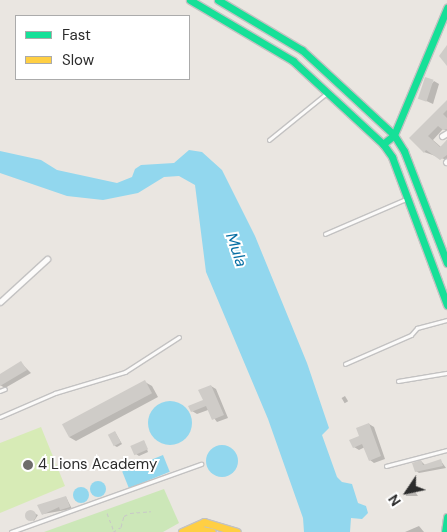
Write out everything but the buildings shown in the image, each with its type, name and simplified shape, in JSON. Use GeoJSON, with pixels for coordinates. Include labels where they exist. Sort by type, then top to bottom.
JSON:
{"type":"FeatureCollection","features":[{"type":"Feature","properties":{"kind":"main road"},"geometry":{"type":"LineString","coordinates":[[190,0],[293,61],[383,144],[407,199],[447,305]]}},
{"type":"Feature","properties":{"kind":"main road"},"geometry":{"type":"LineString","coordinates":[[218,0],[302,50],[394,135],[404,151],[447,263]]}},
{"type":"Feature","properties":{"kind":"main road"},"geometry":{"type":"LineString","coordinates":[[383,144],[394,135],[447,8]]}},
{"type":"Feature","properties":{"kind":"main road"},"geometry":{"type":"LineString","coordinates":[[445,532],[447,517]]}},
{"type":"Feature","properties":{"kind":"main road"},"geometry":{"type":"LineString","coordinates":[[182,532],[204,522],[236,532]]}},
{"type":"Feature","properties":{"kind":"main road"},"geometry":{"type":"LineString","coordinates":[[193,528],[212,532]]}},
{"type":"Feature","properties":{"kind":"street"},"geometry":{"type":"LineString","coordinates":[[0,302],[47,259]]}},
{"type":"Feature","properties":{"kind":"lane"},"geometry":{"type":"LineString","coordinates":[[269,140],[328,92]]}},
{"type":"Feature","properties":{"kind":"lane"},"geometry":{"type":"LineString","coordinates":[[325,234],[407,199]]}},
{"type":"Feature","properties":{"kind":"lane"},"geometry":{"type":"LineString","coordinates":[[346,364],[411,335],[417,328],[447,320]]}},
{"type":"Feature","properties":{"kind":"lane"},"geometry":{"type":"LineString","coordinates":[[0,417],[55,394],[125,372],[179,337]]}},
{"type":"Feature","properties":{"kind":"lane"},"geometry":{"type":"LineString","coordinates":[[398,381],[447,373]]}},
{"type":"Feature","properties":{"kind":"lane"},"geometry":{"type":"LineString","coordinates":[[0,391],[5,389]]}},
{"type":"Feature","properties":{"kind":"lane"},"geometry":{"type":"LineString","coordinates":[[386,466],[447,450]]}},
{"type":"Feature","properties":{"kind":"lane"},"geometry":{"type":"LineString","coordinates":[[11,532],[201,464]]}},
{"type":"Feature","properties":{"kind":"path"},"geometry":{"type":"LineString","coordinates":[[107,513],[114,532],[130,513],[151,511]]}},
{"type":"Feature","properties":{"kind":"green space","name":"4 Lions Academy"},"geometry":{"type":"Polygon","coordinates":[[[41,427],[65,486],[0,513],[0,443],[41,427]]]}},
{"type":"Feature","properties":{"kind":"green space"},"geometry":{"type":"Polygon","coordinates":[[[164,489],[179,523],[163,532],[44,532],[164,489]]]}},
{"type":"Feature","properties":{"kind":"water","name":"Mula"},"geometry":{"type":"Polygon","coordinates":[[[189,150],[202,152],[222,170],[255,236],[307,363],[329,428],[322,435],[337,477],[342,482],[352,484],[358,503],[366,506],[368,513],[362,519],[351,518],[350,532],[304,532],[303,518],[268,419],[206,272],[195,185],[179,176],[164,177],[138,193],[103,200],[67,196],[0,173],[0,151],[41,160],[57,170],[117,183],[132,177],[135,169],[141,165],[174,163],[189,150]]]}},
{"type":"Feature","properties":{"kind":"water"},"geometry":{"type":"Polygon","coordinates":[[[166,401],[174,401],[186,407],[192,423],[186,439],[174,445],[166,445],[154,439],[148,427],[148,419],[154,407],[166,401]]]}},
{"type":"Feature","properties":{"kind":"water"},"geometry":{"type":"Polygon","coordinates":[[[222,445],[228,446],[233,450],[237,455],[237,467],[233,472],[228,476],[222,477],[216,476],[211,472],[207,467],[206,461],[207,455],[211,450],[216,446],[222,445]]]}},
{"type":"Feature","properties":{"kind":"water"},"geometry":{"type":"Polygon","coordinates":[[[163,455],[170,472],[129,488],[122,471],[163,455]]]}},
{"type":"Feature","properties":{"kind":"water"},"geometry":{"type":"Polygon","coordinates":[[[98,481],[106,489],[98,497],[90,489],[98,481]]]}},
{"type":"Feature","properties":{"kind":"water"},"geometry":{"type":"Polygon","coordinates":[[[81,487],[89,495],[81,503],[73,495],[81,487]]]}},
{"type":"Feature","properties":{"kind":"traffic: fast"},"geometry":{"type":"LineString","coordinates":[[190,0],[293,61],[383,144],[392,157],[447,305]]}},
{"type":"Feature","properties":{"kind":"traffic: fast"},"geometry":{"type":"LineString","coordinates":[[218,0],[302,50],[394,135],[404,151],[447,263]]}},
{"type":"Feature","properties":{"kind":"traffic: fast"},"geometry":{"type":"LineString","coordinates":[[383,144],[394,135],[447,8]]}},
{"type":"Feature","properties":{"kind":"traffic: fast"},"geometry":{"type":"LineString","coordinates":[[445,532],[447,517]]}},
{"type":"Feature","properties":{"kind":"traffic: slow"},"geometry":{"type":"LineString","coordinates":[[182,532],[204,522],[236,532]]}},
{"type":"Feature","properties":{"kind":"traffic: slow"},"geometry":{"type":"LineString","coordinates":[[193,528],[212,532]]}},
{"type":"Feature","properties":{"kind":"place","name":"4 Lions Academy"},"geometry":{"type":"Point","coordinates":[28,465]}}]}
